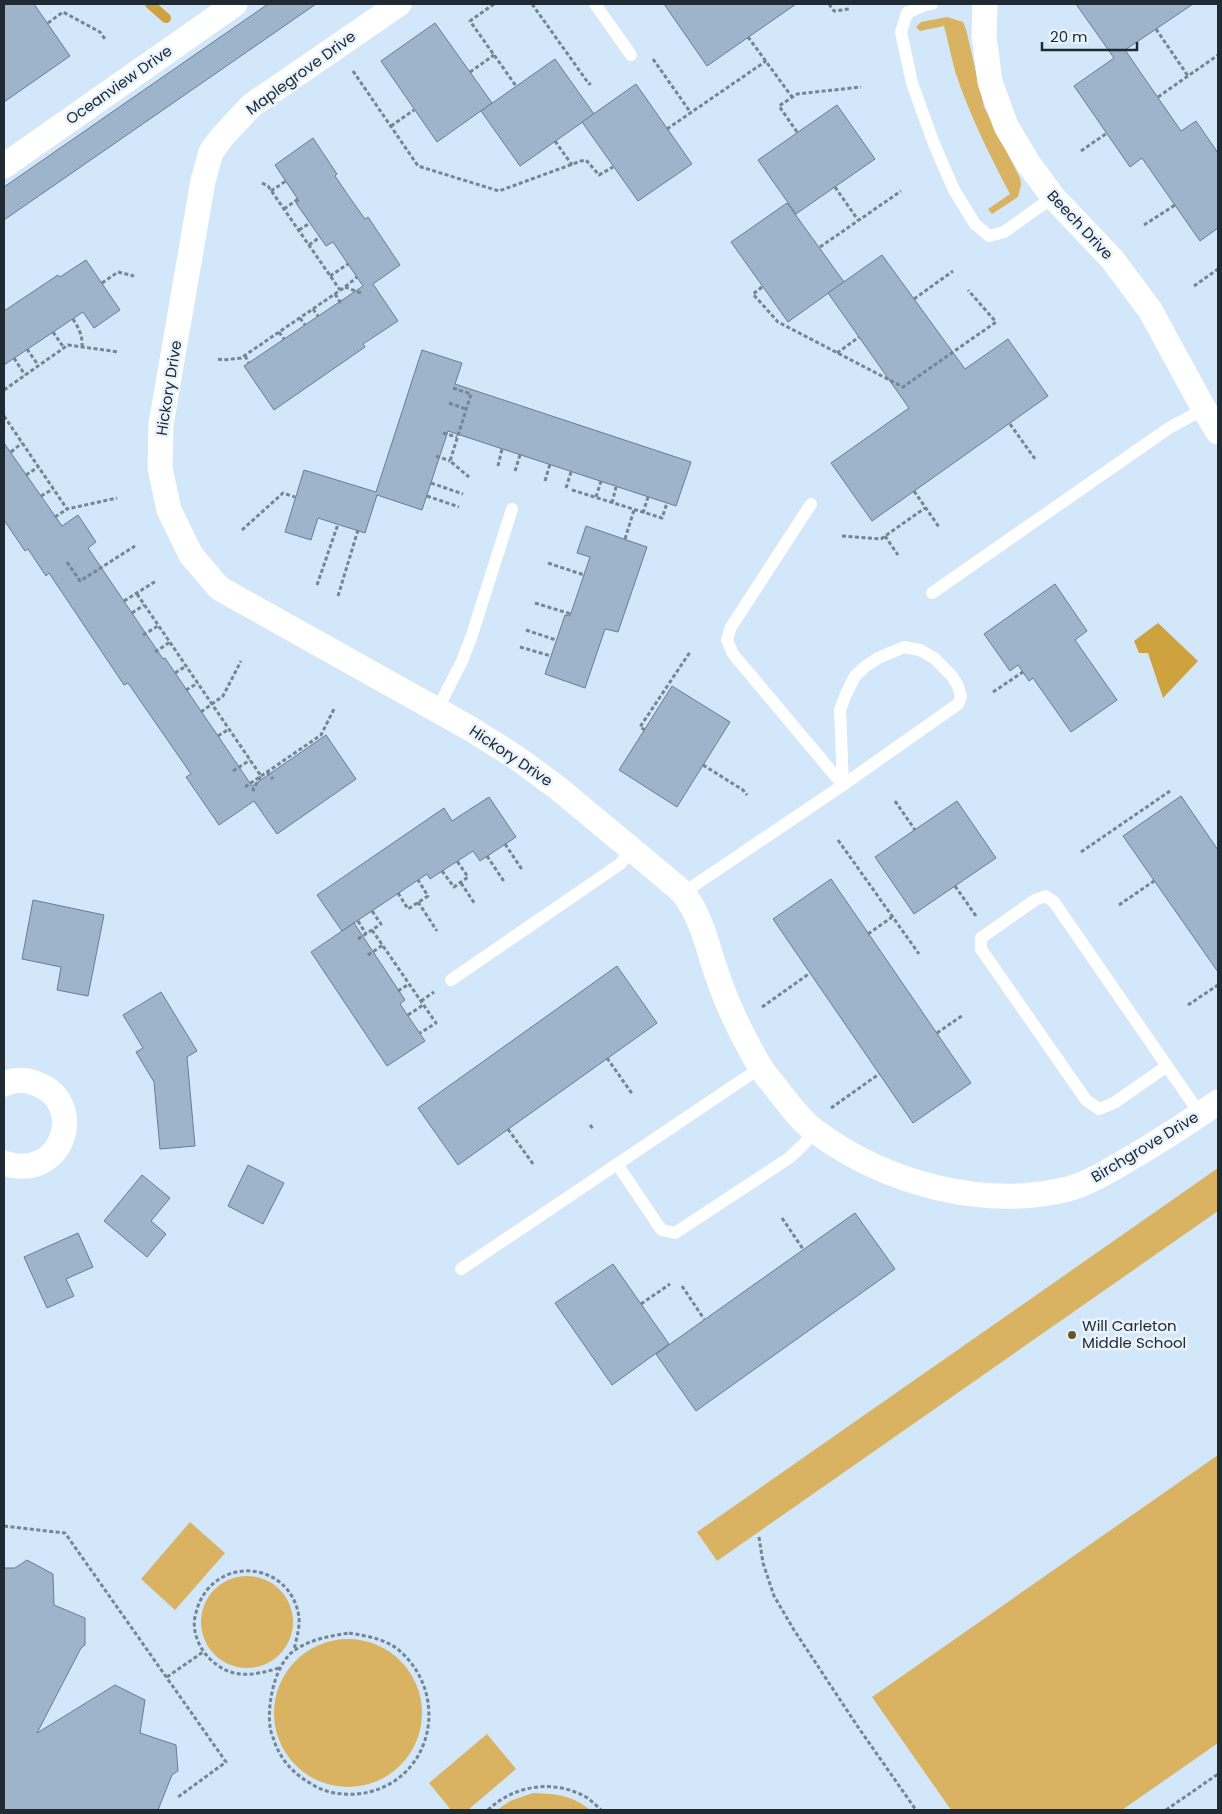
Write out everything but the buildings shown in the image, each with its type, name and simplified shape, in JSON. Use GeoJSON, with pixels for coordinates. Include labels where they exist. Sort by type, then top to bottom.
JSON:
{"type":"FeatureCollection","features":[{"type":"Feature","properties":{"kind":"street","name":"Oceanview Drive"},"geometry":{"type":"LineString","coordinates":[[4,166],[235,4]]}},
{"type":"Feature","properties":{"kind":"street","name":"Maplegrove Drive"},"geometry":{"type":"LineString","coordinates":[[203,180],[211,152],[222,137],[252,105],[399,4]]}},
{"type":"Feature","properties":{"kind":"street","name":"Beech Drive"},"geometry":{"type":"LineString","coordinates":[[985,4],[984,36],[990,82],[1006,126],[1028,163],[1053,197],[1112,259],[1150,310],[1218,432]]}},
{"type":"Feature","properties":{"kind":"street","name":"Hickory Drive"},"geometry":{"type":"LineString","coordinates":[[203,180],[161,424],[160,468],[169,510],[191,555],[218,588],[471,728],[517,758],[559,789],[683,893],[702,927],[718,979],[735,1021],[760,1068],[788,1103],[819,1122],[847,1151],[881,1169],[917,1183],[975,1195],[1030,1196],[1070,1188]]}},
{"type":"Feature","properties":{"kind":"street"},"geometry":{"type":"LineString","coordinates":[[4,1084],[11,1081],[28,1080],[44,1086],[57,1098],[64,1113],[64,1130],[58,1146],[47,1159],[32,1166],[15,1166],[4,1163]]}},
{"type":"Feature","properties":{"kind":"street","name":"Birchgrove Drive"},"geometry":{"type":"LineString","coordinates":[[1070,1188],[1104,1174],[1171,1134],[1209,1108]]}},
{"type":"Feature","properties":{"kind":"lane"},"geometry":{"type":"LineString","coordinates":[[595,4],[631,55]]}},
{"type":"Feature","properties":{"kind":"lane"},"geometry":{"type":"LineString","coordinates":[[932,4],[924,5],[907,13],[901,32],[912,83],[934,144],[954,190],[975,224],[989,236],[1004,232],[1053,197]]}},
{"type":"Feature","properties":{"kind":"lane"},"geometry":{"type":"LineString","coordinates":[[932,593],[1169,428],[1204,409]]}},
{"type":"Feature","properties":{"kind":"lane"},"geometry":{"type":"LineString","coordinates":[[811,504],[731,627],[727,640],[728,647],[733,654],[843,785]]}},
{"type":"Feature","properties":{"kind":"lane"},"geometry":{"type":"LineString","coordinates":[[437,710],[462,661],[471,638],[512,509]]}},
{"type":"Feature","properties":{"kind":"lane"},"geometry":{"type":"LineString","coordinates":[[683,893],[843,785],[958,704],[960,697],[958,686],[944,667],[934,658],[920,650],[904,647],[878,658],[856,676],[840,710],[843,785]]}},
{"type":"Feature","properties":{"kind":"lane"},"geometry":{"type":"LineString","coordinates":[[451,980],[620,864],[631,850]]}},
{"type":"Feature","properties":{"kind":"lane"},"geometry":{"type":"LineString","coordinates":[[1167,1066],[1114,1102],[1099,1109],[1086,1100],[981,949],[980,938],[1035,900],[1045,896],[1054,902],[1167,1066],[1209,1108]]}},
{"type":"Feature","properties":{"kind":"lane"},"geometry":{"type":"LineString","coordinates":[[461,1268],[760,1068]]}},
{"type":"Feature","properties":{"kind":"lane"},"geometry":{"type":"LineString","coordinates":[[617,1164],[662,1230],[675,1233],[683,1230],[789,1158],[804,1144],[819,1122]]}},
{"type":"Feature","properties":{"kind":"path"},"geometry":{"type":"LineString","coordinates":[[494,4],[470,21],[516,86]]}},
{"type":"Feature","properties":{"kind":"path"},"geometry":{"type":"LineString","coordinates":[[532,4],[589,84],[591,83]]}},
{"type":"Feature","properties":{"kind":"path"},"geometry":{"type":"LineString","coordinates":[[829,4],[834,11],[849,9]]}},
{"type":"Feature","properties":{"kind":"path"},"geometry":{"type":"LineString","coordinates":[[48,23],[64,12],[100,32],[105,39]]}},
{"type":"Feature","properties":{"kind":"path"},"geometry":{"type":"LineString","coordinates":[[1156,29],[1188,76]]}},
{"type":"Feature","properties":{"kind":"path"},"geometry":{"type":"LineString","coordinates":[[748,37],[792,98]]}},
{"type":"Feature","properties":{"kind":"path"},"geometry":{"type":"LineString","coordinates":[[470,72],[494,54]]}},
{"type":"Feature","properties":{"kind":"path"},"geometry":{"type":"LineString","coordinates":[[649,54],[691,113]]}},
{"type":"Feature","properties":{"kind":"path"},"geometry":{"type":"LineString","coordinates":[[1158,97],[1218,54]]}},
{"type":"Feature","properties":{"kind":"path"},"geometry":{"type":"LineString","coordinates":[[667,129],[766,61]]}},
{"type":"Feature","properties":{"kind":"path"},"geometry":{"type":"LineString","coordinates":[[348,64],[418,166],[499,191],[586,160],[599,175],[613,167]]}},
{"type":"Feature","properties":{"kind":"path"},"geometry":{"type":"LineString","coordinates":[[797,132],[779,106],[797,94],[862,87]]}},
{"type":"Feature","properties":{"kind":"path"},"geometry":{"type":"LineString","coordinates":[[391,126],[414,110]]}},
{"type":"Feature","properties":{"kind":"path"},"geometry":{"type":"LineString","coordinates":[[1081,151],[1107,133]]}},
{"type":"Feature","properties":{"kind":"path"},"geometry":{"type":"LineString","coordinates":[[555,141],[572,165]]}},
{"type":"Feature","properties":{"kind":"path"},"geometry":{"type":"LineString","coordinates":[[271,191],[286,181]]}},
{"type":"Feature","properties":{"kind":"path"},"geometry":{"type":"LineString","coordinates":[[262,183],[268,186],[340,290]]}},
{"type":"Feature","properties":{"kind":"path"},"geometry":{"type":"LineString","coordinates":[[835,187],[858,220]]}},
{"type":"Feature","properties":{"kind":"path"},"geometry":{"type":"LineString","coordinates":[[820,247],[901,191]]}},
{"type":"Feature","properties":{"kind":"path"},"geometry":{"type":"LineString","coordinates":[[284,209],[298,199]]}},
{"type":"Feature","properties":{"kind":"path"},"geometry":{"type":"LineString","coordinates":[[1144,226],[1175,205]]}},
{"type":"Feature","properties":{"kind":"path"},"geometry":{"type":"LineString","coordinates":[[299,230],[310,223]]}},
{"type":"Feature","properties":{"kind":"path"},"geometry":{"type":"LineString","coordinates":[[309,245],[320,237]]}},
{"type":"Feature","properties":{"kind":"path"},"geometry":{"type":"LineString","coordinates":[[330,276],[348,264]]}},
{"type":"Feature","properties":{"kind":"path"},"geometry":{"type":"LineString","coordinates":[[1194,286],[1218,269]]}},
{"type":"Feature","properties":{"kind":"path"},"geometry":{"type":"LineString","coordinates":[[914,299],[953,271]]}},
{"type":"Feature","properties":{"kind":"path"},"geometry":{"type":"LineString","coordinates":[[102,282],[118,272],[134,276]]}},
{"type":"Feature","properties":{"kind":"path"},"geometry":{"type":"LineString","coordinates":[[218,359],[241,358],[245,356],[357,277]]}},
{"type":"Feature","properties":{"kind":"path"},"geometry":{"type":"LineString","coordinates":[[762,286],[753,294],[778,322],[903,387],[996,322],[968,290]]}},
{"type":"Feature","properties":{"kind":"path"},"geometry":{"type":"LineString","coordinates":[[345,287],[361,293]]}},
{"type":"Feature","properties":{"kind":"path"},"geometry":{"type":"LineString","coordinates":[[335,294],[342,305]]}},
{"type":"Feature","properties":{"kind":"path"},"geometry":{"type":"LineString","coordinates":[[313,309],[318,316]]}},
{"type":"Feature","properties":{"kind":"path"},"geometry":{"type":"LineString","coordinates":[[73,318],[79,328],[82,346]]}},
{"type":"Feature","properties":{"kind":"path"},"geometry":{"type":"LineString","coordinates":[[300,318],[304,325]]}},
{"type":"Feature","properties":{"kind":"path"},"geometry":{"type":"LineString","coordinates":[[53,332],[64,348]]}},
{"type":"Feature","properties":{"kind":"path"},"geometry":{"type":"LineString","coordinates":[[279,332],[284,339]]}},
{"type":"Feature","properties":{"kind":"path"},"geometry":{"type":"LineString","coordinates":[[837,353],[858,337]]}},
{"type":"Feature","properties":{"kind":"path"},"geometry":{"type":"LineString","coordinates":[[4,390],[68,345],[120,352]]}},
{"type":"Feature","properties":{"kind":"path"},"geometry":{"type":"LineString","coordinates":[[28,349],[38,366]]}},
{"type":"Feature","properties":{"kind":"path"},"geometry":{"type":"LineString","coordinates":[[245,356],[249,363]]}},
{"type":"Feature","properties":{"kind":"path"},"geometry":{"type":"LineString","coordinates":[[14,358],[25,375]]}},
{"type":"Feature","properties":{"kind":"path"},"geometry":{"type":"LineString","coordinates":[[450,461],[471,394],[453,388]]}},
{"type":"Feature","properties":{"kind":"path"},"geometry":{"type":"LineString","coordinates":[[449,403],[466,409]]}},
{"type":"Feature","properties":{"kind":"path"},"geometry":{"type":"LineString","coordinates":[[4,419],[67,509]]}},
{"type":"Feature","properties":{"kind":"path"},"geometry":{"type":"LineString","coordinates":[[1010,424],[1035,459]]}},
{"type":"Feature","properties":{"kind":"path"},"geometry":{"type":"LineString","coordinates":[[443,432],[457,437]]}},
{"type":"Feature","properties":{"kind":"path"},"geometry":{"type":"LineString","coordinates":[[11,452],[22,443]]}},
{"type":"Feature","properties":{"kind":"path"},"geometry":{"type":"LineString","coordinates":[[498,466],[502,449]]}},
{"type":"Feature","properties":{"kind":"path"},"geometry":{"type":"LineString","coordinates":[[515,471],[520,455]]}},
{"type":"Feature","properties":{"kind":"path"},"geometry":{"type":"LineString","coordinates":[[436,456],[450,461],[469,476]]}},
{"type":"Feature","properties":{"kind":"path"},"geometry":{"type":"LineString","coordinates":[[545,481],[550,464]]}},
{"type":"Feature","properties":{"kind":"path"},"geometry":{"type":"LineString","coordinates":[[26,475],[38,467]]}},
{"type":"Feature","properties":{"kind":"path"},"geometry":{"type":"LineString","coordinates":[[566,488],[572,472]]}},
{"type":"Feature","properties":{"kind":"path"},"geometry":{"type":"LineString","coordinates":[[596,497],[601,482]]}},
{"type":"Feature","properties":{"kind":"path"},"geometry":{"type":"LineString","coordinates":[[431,483],[464,494]]}},
{"type":"Feature","properties":{"kind":"path"},"geometry":{"type":"LineString","coordinates":[[612,503],[616,487]]}},
{"type":"Feature","properties":{"kind":"path"},"geometry":{"type":"LineString","coordinates":[[41,496],[53,489]]}},
{"type":"Feature","properties":{"kind":"path"},"geometry":{"type":"LineString","coordinates":[[572,490],[662,518],[667,503]]}},
{"type":"Feature","properties":{"kind":"path"},"geometry":{"type":"LineString","coordinates":[[914,491],[939,527]]}},
{"type":"Feature","properties":{"kind":"path"},"geometry":{"type":"LineString","coordinates":[[242,530],[283,493],[296,496]]}},
{"type":"Feature","properties":{"kind":"path"},"geometry":{"type":"LineString","coordinates":[[427,496],[459,507]]}},
{"type":"Feature","properties":{"kind":"path"},"geometry":{"type":"LineString","coordinates":[[643,513],[648,497]]}},
{"type":"Feature","properties":{"kind":"path"},"geometry":{"type":"LineString","coordinates":[[55,518],[67,509],[116,498]]}},
{"type":"Feature","properties":{"kind":"path"},"geometry":{"type":"LineString","coordinates":[[842,536],[881,539],[925,508]]}},
{"type":"Feature","properties":{"kind":"path"},"geometry":{"type":"LineString","coordinates":[[625,539],[634,510]]}},
{"type":"Feature","properties":{"kind":"path"},"geometry":{"type":"LineString","coordinates":[[317,585],[338,524]]}},
{"type":"Feature","properties":{"kind":"path"},"geometry":{"type":"LineString","coordinates":[[338,596],[358,530]]}},
{"type":"Feature","properties":{"kind":"path"},"geometry":{"type":"LineString","coordinates":[[885,536],[898,555]]}},
{"type":"Feature","properties":{"kind":"path"},"geometry":{"type":"LineString","coordinates":[[67,562],[80,581],[135,546]]}},
{"type":"Feature","properties":{"kind":"path"},"geometry":{"type":"LineString","coordinates":[[548,563],[584,575]]}},
{"type":"Feature","properties":{"kind":"path"},"geometry":{"type":"LineString","coordinates":[[124,601],[156,581]]}},
{"type":"Feature","properties":{"kind":"path"},"geometry":{"type":"LineString","coordinates":[[137,594],[261,776]]}},
{"type":"Feature","properties":{"kind":"path"},"geometry":{"type":"LineString","coordinates":[[535,603],[571,614]]}},
{"type":"Feature","properties":{"kind":"path"},"geometry":{"type":"LineString","coordinates":[[132,613],[144,605]]}},
{"type":"Feature","properties":{"kind":"path"},"geometry":{"type":"LineString","coordinates":[[143,635],[158,626]]}},
{"type":"Feature","properties":{"kind":"path"},"geometry":{"type":"LineString","coordinates":[[526,630],[556,640]]}},
{"type":"Feature","properties":{"kind":"path"},"geometry":{"type":"LineString","coordinates":[[155,652],[170,642]]}},
{"type":"Feature","properties":{"kind":"path"},"geometry":{"type":"LineString","coordinates":[[520,647],[551,656]]}},
{"type":"Feature","properties":{"kind":"path"},"geometry":{"type":"LineString","coordinates":[[644,730],[640,727],[690,652]]}},
{"type":"Feature","properties":{"kind":"path"},"geometry":{"type":"LineString","coordinates":[[201,712],[223,696],[241,662]]}},
{"type":"Feature","properties":{"kind":"path"},"geometry":{"type":"LineString","coordinates":[[175,674],[186,666]]}},
{"type":"Feature","properties":{"kind":"path"},"geometry":{"type":"LineString","coordinates":[[993,692],[1023,672]]}},
{"type":"Feature","properties":{"kind":"path"},"geometry":{"type":"LineString","coordinates":[[186,690],[198,683]]}},
{"type":"Feature","properties":{"kind":"path"},"geometry":{"type":"LineString","coordinates":[[244,787],[283,764],[317,739],[336,707]]}},
{"type":"Feature","properties":{"kind":"path"},"geometry":{"type":"LineString","coordinates":[[218,736],[229,729]]}},
{"type":"Feature","properties":{"kind":"path"},"geometry":{"type":"LineString","coordinates":[[233,771],[250,760]]}},
{"type":"Feature","properties":{"kind":"path"},"geometry":{"type":"LineString","coordinates":[[703,765],[743,790],[747,795]]}},
{"type":"Feature","properties":{"kind":"path"},"geometry":{"type":"LineString","coordinates":[[267,772],[273,779]]}},
{"type":"Feature","properties":{"kind":"path"},"geometry":{"type":"LineString","coordinates":[[254,792],[253,789],[261,776]]}},
{"type":"Feature","properties":{"kind":"path"},"geometry":{"type":"LineString","coordinates":[[1081,852],[1170,791]]}},
{"type":"Feature","properties":{"kind":"path"},"geometry":{"type":"LineString","coordinates":[[895,801],[915,830]]}},
{"type":"Feature","properties":{"kind":"path"},"geometry":{"type":"LineString","coordinates":[[838,840],[918,954]]}},
{"type":"Feature","properties":{"kind":"path"},"geometry":{"type":"LineString","coordinates":[[505,844],[523,871]]}},
{"type":"Feature","properties":{"kind":"path"},"geometry":{"type":"LineString","coordinates":[[487,856],[505,883]]}},
{"type":"Feature","properties":{"kind":"path"},"geometry":{"type":"LineString","coordinates":[[442,871],[454,887],[461,883],[468,877],[457,861]]}},
{"type":"Feature","properties":{"kind":"path"},"geometry":{"type":"LineString","coordinates":[[398,893],[408,909],[428,896],[418,880]]}},
{"type":"Feature","properties":{"kind":"path"},"geometry":{"type":"LineString","coordinates":[[1119,905],[1154,881]]}},
{"type":"Feature","properties":{"kind":"path"},"geometry":{"type":"LineString","coordinates":[[461,883],[475,904]]}},
{"type":"Feature","properties":{"kind":"path"},"geometry":{"type":"LineString","coordinates":[[955,886],[976,916]]}},
{"type":"Feature","properties":{"kind":"path"},"geometry":{"type":"LineString","coordinates":[[418,902],[437,931]]}},
{"type":"Feature","properties":{"kind":"path"},"geometry":{"type":"LineString","coordinates":[[358,939],[381,924],[372,911]]}},
{"type":"Feature","properties":{"kind":"path"},"geometry":{"type":"LineString","coordinates":[[868,934],[892,917]]}},
{"type":"Feature","properties":{"kind":"path"},"geometry":{"type":"LineString","coordinates":[[358,921],[366,934]]}},
{"type":"Feature","properties":{"kind":"path"},"geometry":{"type":"LineString","coordinates":[[372,930],[436,1023],[420,1033]]}},
{"type":"Feature","properties":{"kind":"path"},"geometry":{"type":"LineString","coordinates":[[368,955],[383,945]]}},
{"type":"Feature","properties":{"kind":"path"},"geometry":{"type":"LineString","coordinates":[[760,1009],[810,973]]}},
{"type":"Feature","properties":{"kind":"path"},"geometry":{"type":"LineString","coordinates":[[398,991],[409,984]]}},
{"type":"Feature","properties":{"kind":"path"},"geometry":{"type":"LineString","coordinates":[[1188,1005],[1218,985]]}},
{"type":"Feature","properties":{"kind":"path"},"geometry":{"type":"LineString","coordinates":[[408,1015],[423,1005]]}},
{"type":"Feature","properties":{"kind":"path"},"geometry":{"type":"LineString","coordinates":[[937,1033],[963,1015]]}},
{"type":"Feature","properties":{"kind":"path"},"geometry":{"type":"LineString","coordinates":[[607,1058],[633,1095]]}},
{"type":"Feature","properties":{"kind":"path"},"geometry":{"type":"LineString","coordinates":[[819,1122],[879,1074]]}},
{"type":"Feature","properties":{"kind":"path"},"geometry":{"type":"LineString","coordinates":[[590,1125],[594,1130]]}},
{"type":"Feature","properties":{"kind":"path"},"geometry":{"type":"LineString","coordinates":[[508,1129],[533,1164]]}},
{"type":"Feature","properties":{"kind":"path"},"geometry":{"type":"LineString","coordinates":[[782,1218],[804,1249]]}},
{"type":"Feature","properties":{"kind":"path"},"geometry":{"type":"LineString","coordinates":[[641,1304],[670,1284]]}},
{"type":"Feature","properties":{"kind":"path"},"geometry":{"type":"LineString","coordinates":[[682,1286],[704,1319]]}},
{"type":"Feature","properties":{"kind":"path"},"geometry":{"type":"LineString","coordinates":[[4,1526],[65,1533],[226,1762],[178,1797]]}},
{"type":"Feature","properties":{"kind":"path"},"geometry":{"type":"LineString","coordinates":[[759,1537],[763,1563],[774,1596],[794,1630],[858,1727],[916,1810]]}},
{"type":"Feature","properties":{"kind":"path"},"geometry":{"type":"LineString","coordinates":[[280,1668],[249,1675],[232,1673],[216,1666],[203,1652],[196,1638],[194,1621],[197,1604],[206,1588],[220,1578],[236,1571],[253,1571],[270,1576],[284,1586],[294,1600],[299,1617],[298,1634],[294,1650],[280,1668],[270,1699],[270,1727],[279,1753],[296,1775],[320,1789],[345,1795],[370,1792],[378,1789],[393,1782],[412,1766],[425,1743],[430,1719],[428,1694],[417,1670],[400,1651],[376,1638],[349,1633],[322,1638],[294,1650]]}},
{"type":"Feature","properties":{"kind":"path"},"geometry":{"type":"LineString","coordinates":[[167,1677],[203,1652]]}},
{"type":"Feature","properties":{"kind":"path"},"geometry":{"type":"LineString","coordinates":[[1166,1810],[1218,1774]]}},
{"type":"Feature","properties":{"kind":"path"},"geometry":{"type":"LineString","coordinates":[[488,1810],[512,1793],[539,1786],[564,1788],[587,1798],[601,1810]]}},
{"type":"Feature","properties":{"kind":"shaded area"},"geometry":{"type":"Polygon","coordinates":[[[947,17],[963,22],[984,107],[1020,178],[1021,185],[1018,197],[992,214],[988,209],[1010,194],[987,149],[967,103],[955,71],[944,26],[920,31],[916,27],[921,22],[947,17]]]}},
{"type":"Feature","properties":{"kind":"shaded area"},"geometry":{"type":"Polygon","coordinates":[[[1158,623],[1198,661],[1163,698],[1148,653],[1139,653],[1134,641],[1158,623]]]}},
{"type":"Feature","properties":{"kind":"shaded area"},"geometry":{"type":"Polygon","coordinates":[[[1218,1168],[1218,1211],[717,1561],[697,1532],[1218,1168]]]}},
{"type":"Feature","properties":{"kind":"shaded area"},"geometry":{"type":"Polygon","coordinates":[[[1218,1455],[1218,1743],[1122,1810],[951,1810],[872,1697],[1218,1455]]]}},
{"type":"Feature","properties":{"kind":"shaded area"},"geometry":{"type":"Polygon","coordinates":[[[190,1522],[225,1553],[175,1610],[141,1579],[190,1522]]]}},
{"type":"Feature","properties":{"kind":"shaded area"},"geometry":{"type":"Polygon","coordinates":[[[247,1576],[265,1580],[279,1590],[289,1604],[293,1622],[289,1640],[279,1654],[265,1664],[247,1668],[229,1664],[215,1654],[205,1640],[201,1622],[205,1604],[215,1590],[229,1580],[247,1576]]]}},
{"type":"Feature","properties":{"kind":"shaded area"},"geometry":{"type":"Polygon","coordinates":[[[348,1639],[362,1640],[376,1645],[400,1661],[416,1685],[421,1699],[421,1727],[416,1741],[400,1765],[376,1781],[362,1786],[348,1787],[334,1786],[320,1781],[296,1765],[280,1741],[275,1727],[274,1713],[275,1699],[280,1685],[296,1661],[320,1645],[334,1640],[348,1639]]]}},
{"type":"Feature","properties":{"kind":"shaded area"},"geometry":{"type":"Polygon","coordinates":[[[487,1734],[516,1769],[468,1810],[451,1810],[429,1783],[487,1734]]]}},
{"type":"Feature","properties":{"kind":"shaded area"},"geometry":{"type":"Polygon","coordinates":[[[533,1793],[570,1798],[590,1810],[497,1810],[510,1801],[533,1793]]]}},
{"type":"Feature","properties":{"kind":"waterway"},"geometry":{"type":"LineString","coordinates":[[150,4],[166,18]]}},
{"type":"Feature","properties":{"kind":"place","name":"Will Carleton Middle School"},"geometry":{"type":"Point","coordinates":[1072,1335]}}]}
